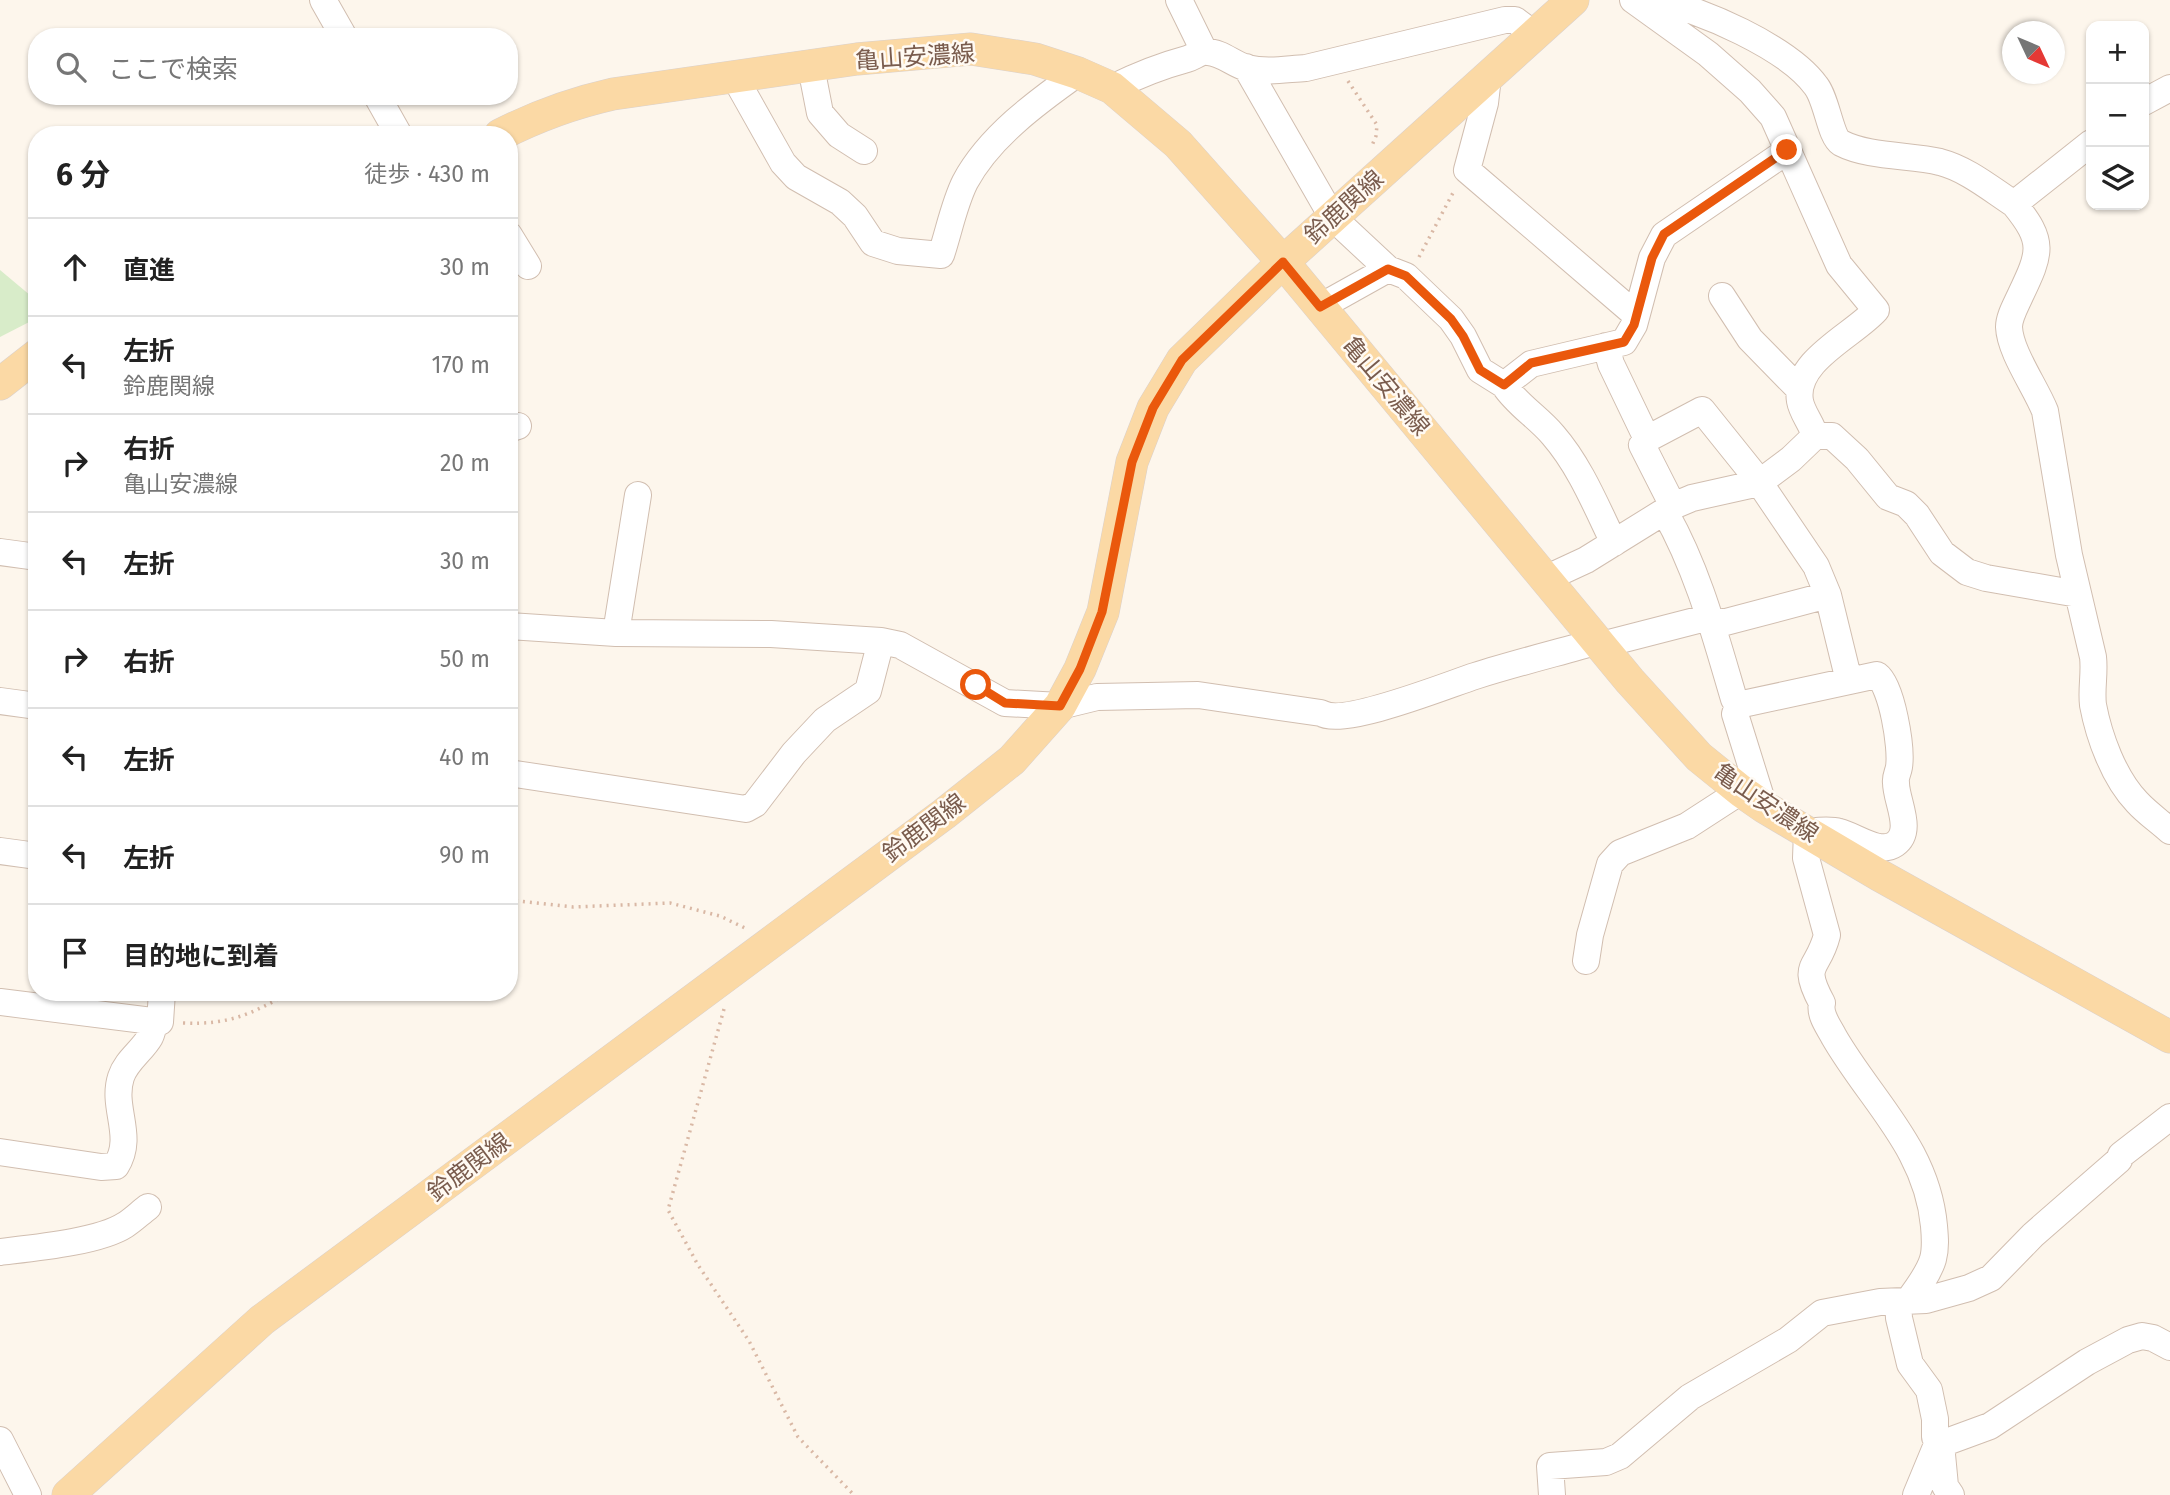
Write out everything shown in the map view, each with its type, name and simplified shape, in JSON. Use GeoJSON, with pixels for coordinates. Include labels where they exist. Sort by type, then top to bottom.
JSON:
{"type":"FeatureCollection","features":[{"type":"Feature","properties":{"kind":"main road","name":"鈴鹿関線"},"geometry":{"type":"LineString","coordinates":[[68,1495],[262,1320],[1012,760],[1060,706],[1080,669],[1102,612],[1132,462],[1153,408],[1182,360],[1283,262],[1573,0]]}},
{"type":"Feature","properties":{"kind":"main road","name":"亀山安濃線"},"geometry":{"type":"LineString","coordinates":[[518,126],[547,112],[584,100],[857,59],[971,50],[1035,59],[1112,88],[1178,144],[1283,262],[1545,579],[1699,757],[1753,799],[1807,832],[2170,1037]]}},
{"type":"Feature","properties":{"kind":"main road"},"geometry":{"type":"LineString","coordinates":[[0,384],[28,362]]}},
{"type":"Feature","properties":{"kind":"street"},"geometry":{"type":"LineString","coordinates":[[323,0],[339,28]]}},
{"type":"Feature","properties":{"kind":"street"},"geometry":{"type":"LineString","coordinates":[[1179,0],[1203,51]]}},
{"type":"Feature","properties":{"kind":"street"},"geometry":{"type":"LineString","coordinates":[[1633,0],[1708,54],[1750,90],[1773,117],[1839,265],[1876,310],[1817,359],[1798,388]]}},
{"type":"Feature","properties":{"kind":"street"},"geometry":{"type":"LineString","coordinates":[[1654,0],[1687,9],[1758,40],[1809,77],[1824,100],[1832,131],[1840,142],[1860,149],[1944,163],[1966,173],[2014,204],[2034,230],[2038,248],[2009,327],[2017,353],[2045,411],[2055,477],[2093,657],[2092,692],[2099,729],[2122,781],[2137,802],[2170,831]]}},
{"type":"Feature","properties":{"kind":"street"},"geometry":{"type":"LineString","coordinates":[[1112,88],[1203,51],[1246,67],[1273,72],[1306,68],[1504,20],[1515,20],[1535,35]]}},
{"type":"Feature","properties":{"kind":"street"},"geometry":{"type":"LineString","coordinates":[[811,67],[820,113],[839,135],[864,151]]}},
{"type":"Feature","properties":{"kind":"street"},"geometry":{"type":"LineString","coordinates":[[1246,67],[1326,206]]}},
{"type":"Feature","properties":{"kind":"street"},"geometry":{"type":"LineString","coordinates":[[734,76],[783,163],[796,177],[840,202],[855,215],[873,243],[898,251],[941,254],[964,184],[977,164],[1031,108],[1078,73]]}},
{"type":"Feature","properties":{"kind":"street"},"geometry":{"type":"LineString","coordinates":[[1488,77],[1485,103],[1467,170],[1636,316]]}},
{"type":"Feature","properties":{"kind":"street"},"geometry":{"type":"LineString","coordinates":[[2149,99],[2170,88]]}},
{"type":"Feature","properties":{"kind":"street"},"geometry":{"type":"LineString","coordinates":[[382,105],[394,126]]}},
{"type":"Feature","properties":{"kind":"street"},"geometry":{"type":"LineString","coordinates":[[2014,204],[2086,147]]}},
{"type":"Feature","properties":{"kind":"street"},"geometry":{"type":"LineString","coordinates":[[1504,385],[1531,363],[1624,342],[1636,316],[1652,258],[1664,234],[1787,150]]}},
{"type":"Feature","properties":{"kind":"street"},"geometry":{"type":"LineString","coordinates":[[1344,228],[1451,319],[1480,370],[1504,385],[1553,435],[1578,470],[1614,543]]}},
{"type":"Feature","properties":{"kind":"street"},"geometry":{"type":"LineString","coordinates":[[518,250],[528,266]]}},
{"type":"Feature","properties":{"kind":"street"},"geometry":{"type":"LineString","coordinates":[[1320,307],[1397,272]]}},
{"type":"Feature","properties":{"kind":"street"},"geometry":{"type":"LineString","coordinates":[[1722,296],[1750,339],[1798,388],[1800,405],[1812,424],[1815,436]]}},
{"type":"Feature","properties":{"kind":"street"},"geometry":{"type":"LineString","coordinates":[[1606,346],[1611,364],[1647,439]]}},
{"type":"Feature","properties":{"kind":"street"},"geometry":{"type":"LineString","coordinates":[[1738,705],[1711,619],[1642,445],[1647,439],[1702,410],[1759,483],[1816,566],[1828,595],[1849,681]]}},
{"type":"Feature","properties":{"kind":"street"},"geometry":{"type":"LineString","coordinates":[[1545,579],[1586,560],[1669,509],[1692,498],[1759,483],[1815,436],[1832,436],[1857,459],[1888,497],[1906,504],[1917,515],[1942,553],[1967,572],[1986,578],[2078,594]]}},
{"type":"Feature","properties":{"kind":"street"},"geometry":{"type":"LineString","coordinates":[[616,633],[638,495]]}},
{"type":"Feature","properties":{"kind":"street"},"geometry":{"type":"LineString","coordinates":[[0,552],[28,556]]}},
{"type":"Feature","properties":{"kind":"street"},"geometry":{"type":"LineString","coordinates":[[518,627],[616,633],[771,634],[881,641],[900,645],[1005,703],[1060,706],[1097,697],[1198,695],[1321,713],[1327,717],[1408,700],[1474,676],[1600,643],[1706,618],[1722,623],[1828,595]]}},
{"type":"Feature","properties":{"kind":"street"},"geometry":{"type":"LineString","coordinates":[[518,774],[746,809],[755,804],[794,753],[825,720],[868,691],[881,641]]}},
{"type":"Feature","properties":{"kind":"street"},"geometry":{"type":"LineString","coordinates":[[1738,705],[1877,675],[1883,679],[1894,715],[1899,766],[1895,781],[1904,830],[1901,839],[1885,848],[1838,831],[1807,832],[1806,858],[1827,935],[1811,969],[1812,984],[1822,1003],[1820,1009],[1841,1049],[1905,1139],[1921,1173],[1929,1199],[1935,1242],[1933,1260],[1903,1301],[1899,1318],[1910,1364],[1928,1390],[1935,1419],[1935,1437],[1940,1443],[1945,1486],[1951,1495]]}},
{"type":"Feature","properties":{"kind":"street"},"geometry":{"type":"LineString","coordinates":[[0,701],[28,705]]}},
{"type":"Feature","properties":{"kind":"street"},"geometry":{"type":"LineString","coordinates":[[1586,961],[1590,935],[1610,863],[1620,853],[1753,799],[1735,715],[1738,705]]}},
{"type":"Feature","properties":{"kind":"street"},"geometry":{"type":"LineString","coordinates":[[0,851],[28,855]]}},
{"type":"Feature","properties":{"kind":"street"},"geometry":{"type":"LineString","coordinates":[[0,1152],[116,1167],[126,1144],[119,1106],[120,1077],[150,1037],[158,1022],[161,1001]]}},
{"type":"Feature","properties":{"kind":"street"},"geometry":{"type":"LineString","coordinates":[[0,1002],[158,1022]]}},
{"type":"Feature","properties":{"kind":"street"},"geometry":{"type":"LineString","coordinates":[[1552,1495],[1550,1466],[1606,1462],[1620,1456],[1690,1397],[1788,1340],[1822,1313],[1926,1300],[1991,1278],[2033,1235],[2119,1160],[2121,1155],[2170,1116]]}},
{"type":"Feature","properties":{"kind":"street"},"geometry":{"type":"LineString","coordinates":[[0,1252],[56,1245],[108,1232],[124,1226],[148,1208]]}},
{"type":"Feature","properties":{"kind":"street"},"geometry":{"type":"LineString","coordinates":[[1916,1495],[1940,1443],[1990,1426],[2087,1362],[2128,1340],[2142,1336],[2153,1338],[2170,1347]]}},
{"type":"Feature","properties":{"kind":"street"},"geometry":{"type":"LineString","coordinates":[[0,1440],[28,1495]]}},
{"type":"Feature","properties":{"kind":"path"},"geometry":{"type":"LineString","coordinates":[[1336,61],[1377,125],[1376,136],[1368,155]]}},
{"type":"Feature","properties":{"kind":"path"},"geometry":{"type":"LineString","coordinates":[[1397,272],[1426,246],[1460,178],[1467,170]]}},
{"type":"Feature","properties":{"kind":"path"},"geometry":{"type":"LineString","coordinates":[[518,901],[573,907],[670,903],[720,916],[748,929],[768,944]]}},
{"type":"Feature","properties":{"kind":"path"},"geometry":{"type":"LineString","coordinates":[[721,979],[726,998],[724,1013],[668,1210],[698,1265],[754,1351],[798,1437],[854,1495]]}},
{"type":"Feature","properties":{"kind":"path"},"geometry":{"type":"LineString","coordinates":[[158,1022],[224,1023],[249,1015],[275,1001]]}},
{"type":"Feature","properties":{"kind":"green space"},"geometry":{"type":"Polygon","coordinates":[[[0,270],[28,293],[28,323],[0,337],[0,270]]]}},
{"type":"Feature","properties":{"kind":"route"},"geometry":{"type":"LineString","coordinates":[[976,685],[1005,703],[1060,706],[1080,669],[1102,612],[1132,462],[1153,408],[1182,360],[1283,262],[1320,307],[1388,269],[1406,276],[1451,319],[1480,370],[1504,385],[1531,363],[1624,342],[1634,325],[1652,258],[1664,234],[1787,150]]}}]}
